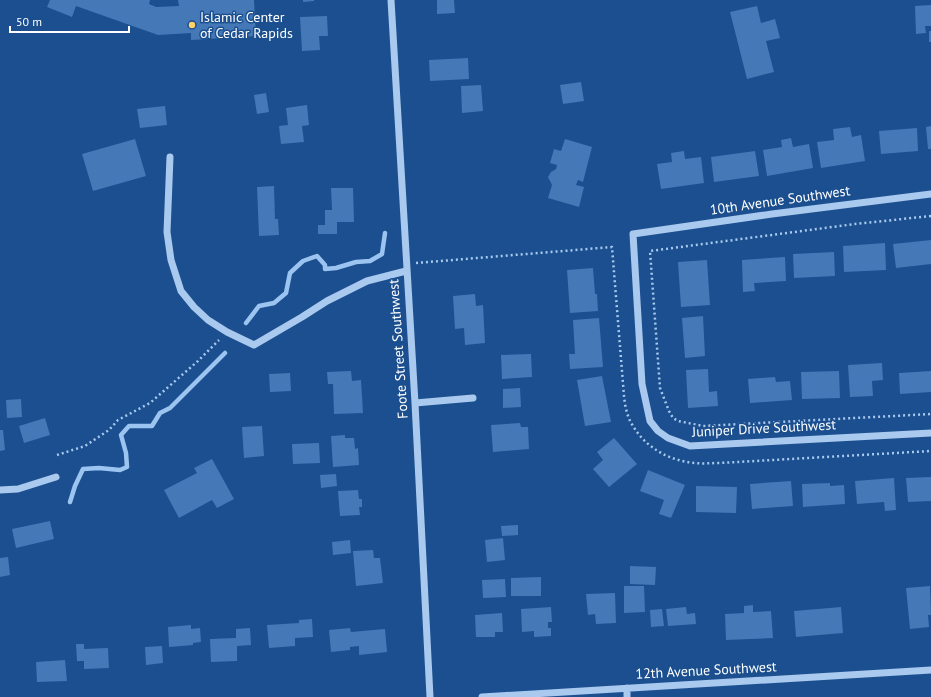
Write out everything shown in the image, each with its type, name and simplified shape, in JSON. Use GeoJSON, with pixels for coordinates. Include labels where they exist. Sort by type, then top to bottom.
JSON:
{"type":"FeatureCollection","features":[{"type":"Feature","properties":{"kind":"street","name":"Foote Street Southwest"},"geometry":{"type":"LineString","coordinates":[[391,0],[415,403],[430,697]]}},
{"type":"Feature","properties":{"kind":"street"},"geometry":{"type":"LineString","coordinates":[[170,157],[166,232],[171,260],[182,291],[194,307],[208,320],[227,332],[254,345],[327,301],[367,281],[406,268]]}},
{"type":"Feature","properties":{"kind":"street","name":"10th Avenue Southwest"},"geometry":{"type":"LineString","coordinates":[[632,234],[772,214],[931,194]]}},
{"type":"Feature","properties":{"kind":"street","name":"Juniper Drive Southwest"},"geometry":{"type":"LineString","coordinates":[[632,234],[642,384],[650,421],[668,438],[690,446],[931,433]]}},
{"type":"Feature","properties":{"kind":"street"},"geometry":{"type":"LineString","coordinates":[[415,403],[473,398]]}},
{"type":"Feature","properties":{"kind":"street"},"geometry":{"type":"LineString","coordinates":[[0,490],[18,489],[56,477]]}},
{"type":"Feature","properties":{"kind":"street","name":"12th Avenue Southwest"},"geometry":{"type":"LineString","coordinates":[[482,697],[931,670]]}},
{"type":"Feature","properties":{"kind":"street"},"geometry":{"type":"LineString","coordinates":[[627,688],[627,697]]}},
{"type":"Feature","properties":{"kind":"path"},"geometry":{"type":"LineString","coordinates":[[931,216],[855,224],[650,251],[660,388],[669,411],[673,418],[678,421],[703,426],[931,414]]}},
{"type":"Feature","properties":{"kind":"path"},"geometry":{"type":"LineString","coordinates":[[406,268],[612,247],[626,410],[632,426],[644,440],[657,451],[674,459],[694,463],[720,463],[931,451]]}},
{"type":"Feature","properties":{"kind":"path"},"geometry":{"type":"LineString","coordinates":[[57,455],[85,446],[109,430],[118,420],[150,403],[192,366],[227,332]]}},
{"type":"Feature","properties":{"kind":"building","name":"Islamic Center of Cedar Rapids"},"geometry":{"type":"Polygon","coordinates":[[[50,0],[150,0],[149,4],[156,7],[179,6],[178,0],[254,0],[256,36],[191,40],[191,33],[158,35],[76,6],[72,17],[47,7],[50,0]]]}},
{"type":"Feature","properties":{"kind":"building"},"geometry":{"type":"Polygon","coordinates":[[[303,0],[314,0],[314,1],[303,2],[303,0]]]}},
{"type":"Feature","properties":{"kind":"building"},"geometry":{"type":"Polygon","coordinates":[[[437,0],[454,0],[455,13],[437,14],[437,0]]]}},
{"type":"Feature","properties":{"kind":"building"},"geometry":{"type":"Polygon","coordinates":[[[931,5],[931,26],[925,26],[926,33],[916,34],[915,6],[931,5]]]}},
{"type":"Feature","properties":{"kind":"building"},"geometry":{"type":"Polygon","coordinates":[[[757,6],[761,23],[775,19],[780,38],[766,41],[774,72],[747,79],[730,12],[757,6]]]}},
{"type":"Feature","properties":{"kind":"building"},"geometry":{"type":"Polygon","coordinates":[[[327,16],[328,36],[319,36],[320,50],[302,51],[300,17],[327,16]]]}},
{"type":"Feature","properties":{"kind":"building"},"geometry":{"type":"Polygon","coordinates":[[[929,31],[931,31],[931,42],[929,42],[929,31]]]}},
{"type":"Feature","properties":{"kind":"building"},"geometry":{"type":"Polygon","coordinates":[[[468,58],[469,79],[430,81],[429,60],[468,58]]]}},
{"type":"Feature","properties":{"kind":"building"},"geometry":{"type":"Polygon","coordinates":[[[581,82],[584,101],[563,104],[560,85],[581,82]]]}},
{"type":"Feature","properties":{"kind":"building"},"geometry":{"type":"Polygon","coordinates":[[[481,85],[483,111],[462,113],[461,86],[481,85]]]}},
{"type":"Feature","properties":{"kind":"building"},"geometry":{"type":"Polygon","coordinates":[[[266,93],[269,112],[257,114],[254,95],[266,93]]]}},
{"type":"Feature","properties":{"kind":"building"},"geometry":{"type":"Polygon","coordinates":[[[307,105],[309,125],[302,126],[304,142],[281,144],[279,126],[288,125],[286,108],[307,105]]]}},
{"type":"Feature","properties":{"kind":"building"},"geometry":{"type":"Polygon","coordinates":[[[165,106],[167,125],[140,128],[137,109],[165,106]]]}},
{"type":"Feature","properties":{"kind":"building"},"geometry":{"type":"Polygon","coordinates":[[[931,126],[931,149],[928,149],[926,127],[931,126]]]}},
{"type":"Feature","properties":{"kind":"building"},"geometry":{"type":"Polygon","coordinates":[[[850,127],[852,137],[861,135],[865,161],[821,168],[817,142],[834,140],[833,129],[850,127]]]}},
{"type":"Feature","properties":{"kind":"building"},"geometry":{"type":"Polygon","coordinates":[[[917,128],[918,151],[881,154],[879,131],[917,128]]]}},
{"type":"Feature","properties":{"kind":"building"},"geometry":{"type":"Polygon","coordinates":[[[791,138],[793,147],[809,144],[813,168],[767,176],[763,150],[782,147],[781,140],[791,138]]]}},
{"type":"Feature","properties":{"kind":"building"},"geometry":{"type":"Polygon","coordinates":[[[135,139],[146,176],[93,191],[82,154],[135,139]]]}},
{"type":"Feature","properties":{"kind":"building"},"geometry":{"type":"Polygon","coordinates":[[[565,139],[592,147],[583,182],[578,180],[576,185],[584,187],[579,207],[548,198],[552,185],[548,177],[551,172],[556,169],[557,165],[550,163],[554,149],[561,151],[565,139]]]}},
{"type":"Feature","properties":{"kind":"building"},"geometry":{"type":"Polygon","coordinates":[[[684,151],[685,159],[701,157],[704,183],[661,189],[657,164],[672,162],[671,153],[684,151]]]}},
{"type":"Feature","properties":{"kind":"building"},"geometry":{"type":"Polygon","coordinates":[[[755,151],[759,176],[714,182],[711,157],[755,151]]]}},
{"type":"Feature","properties":{"kind":"building"},"geometry":{"type":"Polygon","coordinates":[[[274,186],[275,219],[278,219],[279,235],[259,236],[257,187],[274,186]]]}},
{"type":"Feature","properties":{"kind":"building"},"geometry":{"type":"Polygon","coordinates":[[[331,188],[353,188],[354,222],[337,222],[337,234],[318,234],[318,225],[325,225],[325,210],[332,210],[331,188]]]}},
{"type":"Feature","properties":{"kind":"building"},"geometry":{"type":"Polygon","coordinates":[[[931,240],[931,264],[896,268],[893,244],[931,240]]]}},
{"type":"Feature","properties":{"kind":"building"},"geometry":{"type":"Polygon","coordinates":[[[885,243],[886,270],[844,272],[843,246],[885,243]]]}},
{"type":"Feature","properties":{"kind":"building"},"geometry":{"type":"Polygon","coordinates":[[[834,252],[835,276],[794,278],[793,254],[834,252]]]}},
{"type":"Feature","properties":{"kind":"building"},"geometry":{"type":"Polygon","coordinates":[[[785,257],[786,281],[754,283],[755,291],[743,292],[742,260],[785,257]]]}},
{"type":"Feature","properties":{"kind":"building"},"geometry":{"type":"Polygon","coordinates":[[[707,260],[710,305],[681,307],[678,262],[707,260]]]}},
{"type":"Feature","properties":{"kind":"building"},"geometry":{"type":"Polygon","coordinates":[[[593,268],[598,311],[570,313],[567,270],[593,268]]]}},
{"type":"Feature","properties":{"kind":"building"},"geometry":{"type":"Polygon","coordinates":[[[475,294],[476,306],[483,305],[485,343],[465,345],[464,328],[455,329],[453,296],[475,294]]]}},
{"type":"Feature","properties":{"kind":"building"},"geometry":{"type":"Polygon","coordinates":[[[703,316],[705,356],[685,358],[682,318],[703,316]]]}},
{"type":"Feature","properties":{"kind":"building"},"geometry":{"type":"Polygon","coordinates":[[[599,318],[603,367],[570,369],[569,354],[575,354],[573,320],[599,318]]]}},
{"type":"Feature","properties":{"kind":"building"},"geometry":{"type":"Polygon","coordinates":[[[531,354],[532,377],[502,379],[501,355],[531,354]]]}},
{"type":"Feature","properties":{"kind":"building"},"geometry":{"type":"Polygon","coordinates":[[[882,363],[883,380],[872,381],[873,396],[850,397],[848,365],[882,363]]]}},
{"type":"Feature","properties":{"kind":"building"},"geometry":{"type":"Polygon","coordinates":[[[708,369],[709,392],[717,391],[718,406],[688,408],[686,370],[708,369]]]}},
{"type":"Feature","properties":{"kind":"building"},"geometry":{"type":"Polygon","coordinates":[[[351,371],[352,381],[361,380],[363,413],[334,414],[333,384],[328,384],[327,372],[351,371]]]}},
{"type":"Feature","properties":{"kind":"building"},"geometry":{"type":"Polygon","coordinates":[[[839,371],[840,398],[802,399],[801,372],[839,371]]]}},
{"type":"Feature","properties":{"kind":"building"},"geometry":{"type":"Polygon","coordinates":[[[931,371],[931,392],[900,394],[899,373],[931,371]]]}},
{"type":"Feature","properties":{"kind":"building"},"geometry":{"type":"Polygon","coordinates":[[[290,373],[291,391],[270,392],[269,374],[290,373]]]}},
{"type":"Feature","properties":{"kind":"building"},"geometry":{"type":"Polygon","coordinates":[[[602,376],[611,422],[585,426],[577,380],[602,376]]]}},
{"type":"Feature","properties":{"kind":"building"},"geometry":{"type":"Polygon","coordinates":[[[775,377],[776,382],[790,381],[792,400],[750,403],[748,379],[775,377]]]}},
{"type":"Feature","properties":{"kind":"building"},"geometry":{"type":"Polygon","coordinates":[[[520,388],[521,407],[503,408],[503,389],[520,388]]]}},
{"type":"Feature","properties":{"kind":"building"},"geometry":{"type":"Polygon","coordinates":[[[21,399],[22,417],[7,418],[6,400],[21,399]]]}},
{"type":"Feature","properties":{"kind":"building"},"geometry":{"type":"Polygon","coordinates":[[[45,418],[50,435],[24,443],[19,426],[45,418]]]}},
{"type":"Feature","properties":{"kind":"building"},"geometry":{"type":"Polygon","coordinates":[[[520,423],[521,427],[528,427],[529,449],[493,452],[491,425],[520,423]]]}},
{"type":"Feature","properties":{"kind":"building"},"geometry":{"type":"Polygon","coordinates":[[[262,426],[264,456],[244,458],[242,427],[262,426]]]}},
{"type":"Feature","properties":{"kind":"building"},"geometry":{"type":"Polygon","coordinates":[[[0,430],[3,430],[5,450],[0,451],[0,430]]]}},
{"type":"Feature","properties":{"kind":"building"},"geometry":{"type":"Polygon","coordinates":[[[345,435],[345,438],[354,438],[355,449],[358,448],[359,465],[333,467],[331,436],[345,435]]]}},
{"type":"Feature","properties":{"kind":"building"},"geometry":{"type":"Polygon","coordinates":[[[614,438],[637,464],[609,487],[593,469],[603,460],[597,452],[614,438]]]}},
{"type":"Feature","properties":{"kind":"building"},"geometry":{"type":"Polygon","coordinates":[[[319,443],[320,463],[293,464],[292,444],[319,443]]]}},
{"type":"Feature","properties":{"kind":"building"},"geometry":{"type":"Polygon","coordinates":[[[212,459],[234,499],[217,508],[212,500],[179,518],[164,490],[197,473],[194,468],[212,459]]]}},
{"type":"Feature","properties":{"kind":"building"},"geometry":{"type":"Polygon","coordinates":[[[648,470],[685,485],[671,518],[659,514],[664,500],[640,491],[648,470]]]}},
{"type":"Feature","properties":{"kind":"building"},"geometry":{"type":"Polygon","coordinates":[[[336,474],[337,486],[321,488],[320,475],[336,474]]]}},
{"type":"Feature","properties":{"kind":"building"},"geometry":{"type":"Polygon","coordinates":[[[931,477],[931,501],[908,502],[906,478],[931,477]]]}},
{"type":"Feature","properties":{"kind":"building"},"geometry":{"type":"Polygon","coordinates":[[[894,478],[896,510],[885,511],[884,502],[857,504],[855,481],[894,478]]]}},
{"type":"Feature","properties":{"kind":"building"},"geometry":{"type":"Polygon","coordinates":[[[791,481],[793,506],[752,509],[750,484],[791,481]]]}},
{"type":"Feature","properties":{"kind":"building"},"geometry":{"type":"Polygon","coordinates":[[[830,483],[830,486],[844,485],[845,504],[803,507],[802,484],[830,483]]]}},
{"type":"Feature","properties":{"kind":"building"},"geometry":{"type":"Polygon","coordinates":[[[696,486],[737,487],[736,513],[696,512],[696,486]]]}},
{"type":"Feature","properties":{"kind":"building"},"geometry":{"type":"Polygon","coordinates":[[[358,490],[359,499],[362,499],[362,507],[359,507],[360,515],[340,516],[338,491],[358,490]]]}},
{"type":"Feature","properties":{"kind":"building"},"geometry":{"type":"Polygon","coordinates":[[[50,521],[54,539],[16,548],[12,529],[50,521]]]}},
{"type":"Feature","properties":{"kind":"building"},"geometry":{"type":"Polygon","coordinates":[[[518,525],[518,535],[502,536],[501,526],[518,525]]]}},
{"type":"Feature","properties":{"kind":"building"},"geometry":{"type":"Polygon","coordinates":[[[503,538],[505,560],[487,562],[485,540],[503,538]]]}},
{"type":"Feature","properties":{"kind":"building"},"geometry":{"type":"Polygon","coordinates":[[[350,540],[351,553],[333,555],[332,542],[350,540]]]}},
{"type":"Feature","properties":{"kind":"building"},"geometry":{"type":"Polygon","coordinates":[[[373,550],[374,558],[380,558],[383,583],[356,586],[353,551],[373,550]]]}},
{"type":"Feature","properties":{"kind":"building"},"geometry":{"type":"Polygon","coordinates":[[[8,557],[10,575],[0,577],[0,558],[8,557]]]}},
{"type":"Feature","properties":{"kind":"building"},"geometry":{"type":"Polygon","coordinates":[[[630,566],[656,567],[655,585],[630,584],[630,566]]]}},
{"type":"Feature","properties":{"kind":"building"},"geometry":{"type":"Polygon","coordinates":[[[541,577],[541,596],[511,596],[511,578],[541,577]]]}},
{"type":"Feature","properties":{"kind":"building"},"geometry":{"type":"Polygon","coordinates":[[[505,579],[506,597],[483,598],[482,580],[505,579]]]}},
{"type":"Feature","properties":{"kind":"building"},"geometry":{"type":"Polygon","coordinates":[[[624,586],[644,586],[645,612],[624,613],[624,586]]]}},
{"type":"Feature","properties":{"kind":"building"},"geometry":{"type":"Polygon","coordinates":[[[930,586],[931,615],[928,615],[929,627],[910,629],[906,588],[930,586]]]}},
{"type":"Feature","properties":{"kind":"building"},"geometry":{"type":"Polygon","coordinates":[[[615,593],[616,623],[596,624],[595,614],[588,615],[586,594],[615,593]]]}},
{"type":"Feature","properties":{"kind":"building"},"geometry":{"type":"Polygon","coordinates":[[[753,605],[753,612],[771,611],[773,638],[726,640],[725,614],[744,613],[744,606],[753,605]]]}},
{"type":"Feature","properties":{"kind":"building"},"geometry":{"type":"Polygon","coordinates":[[[551,607],[552,622],[548,622],[548,628],[551,628],[551,636],[534,637],[534,631],[522,632],[521,609],[551,607]]]}},
{"type":"Feature","properties":{"kind":"building"},"geometry":{"type":"Polygon","coordinates":[[[686,607],[687,614],[695,613],[696,624],[668,626],[666,609],[686,607]]]}},
{"type":"Feature","properties":{"kind":"building"},"geometry":{"type":"Polygon","coordinates":[[[841,607],[843,633],[796,637],[794,611],[841,607]]]}},
{"type":"Feature","properties":{"kind":"building"},"geometry":{"type":"Polygon","coordinates":[[[662,609],[664,626],[651,627],[650,610],[662,609]]]}},
{"type":"Feature","properties":{"kind":"building"},"geometry":{"type":"Polygon","coordinates":[[[502,613],[503,632],[495,632],[495,637],[476,637],[475,615],[502,613]]]}},
{"type":"Feature","properties":{"kind":"building"},"geometry":{"type":"Polygon","coordinates":[[[312,619],[313,637],[295,638],[295,646],[269,648],[267,625],[299,623],[299,620],[312,619]]]}},
{"type":"Feature","properties":{"kind":"building"},"geometry":{"type":"Polygon","coordinates":[[[191,625],[191,629],[200,628],[201,642],[193,643],[193,645],[169,647],[168,627],[191,625]]]}},
{"type":"Feature","properties":{"kind":"building"},"geometry":{"type":"Polygon","coordinates":[[[250,628],[251,645],[237,646],[237,661],[211,662],[210,639],[236,638],[236,629],[250,628]]]}},
{"type":"Feature","properties":{"kind":"building"},"geometry":{"type":"Polygon","coordinates":[[[350,628],[351,632],[385,629],[387,652],[359,655],[359,646],[350,647],[350,650],[331,652],[329,630],[350,628]]]}},
{"type":"Feature","properties":{"kind":"building"},"geometry":{"type":"Polygon","coordinates":[[[76,644],[84,644],[84,649],[108,648],[109,668],[84,669],[84,661],[77,661],[76,644]]]}},
{"type":"Feature","properties":{"kind":"building"},"geometry":{"type":"Polygon","coordinates":[[[162,646],[163,663],[146,665],[145,647],[162,646]]]}},
{"type":"Feature","properties":{"kind":"building"},"geometry":{"type":"Polygon","coordinates":[[[65,660],[67,681],[37,682],[36,662],[65,660]]]}},
{"type":"Feature","properties":{"kind":"waterway"},"geometry":{"type":"LineString","coordinates":[[246,323],[259,306],[274,303],[286,293],[290,273],[303,261],[317,256],[325,265],[325,269],[336,268],[356,262],[370,261],[382,254],[385,233]]}},
{"type":"Feature","properties":{"kind":"waterway"},"geometry":{"type":"LineString","coordinates":[[70,502],[75,486],[83,469],[99,468],[120,470],[127,467],[126,453],[121,435],[129,426],[152,426],[160,413],[170,408],[225,353]]}},
{"type":"Feature","properties":{"kind":"place","name":"Islamic Center of Cedar Rapids"},"geometry":{"type":"Point","coordinates":[192,25]}}]}
